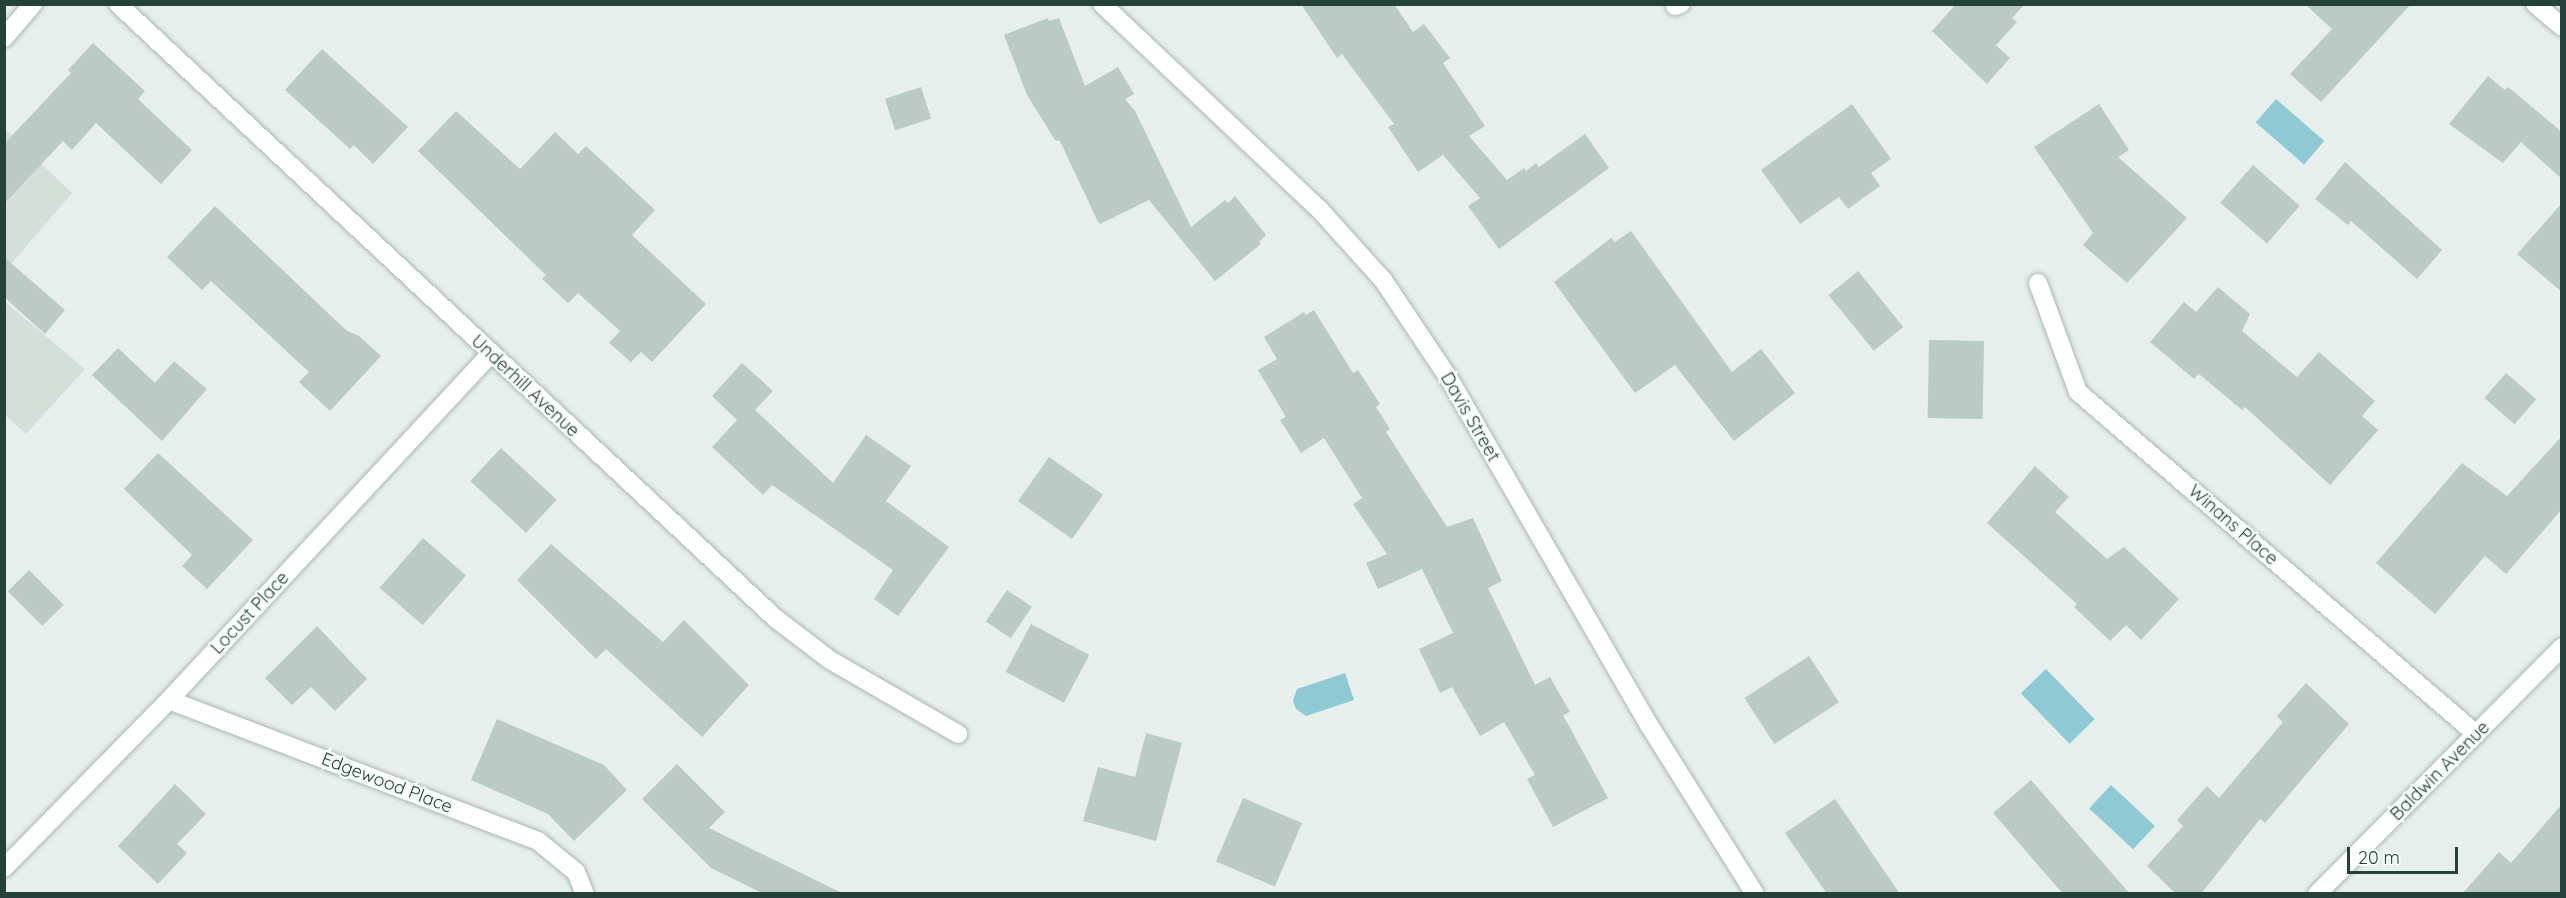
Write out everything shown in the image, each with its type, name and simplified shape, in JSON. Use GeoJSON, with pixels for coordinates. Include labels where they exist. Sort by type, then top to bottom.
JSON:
{"type":"FeatureCollection","features":[{"type":"Feature","properties":{"kind":"street"},"geometry":{"type":"LineString","coordinates":[[4,38],[33,4]]}},
{"type":"Feature","properties":{"kind":"street","name":"Underhill Avenue"},"geometry":{"type":"LineString","coordinates":[[118,4],[775,618],[830,660],[958,734]]}},
{"type":"Feature","properties":{"kind":"street","name":"Davis Street"},"geometry":{"type":"LineString","coordinates":[[1102,4],[1319,209],[1383,280],[1448,377],[1649,725],[1755,894]]}},
{"type":"Feature","properties":{"kind":"street"},"geometry":{"type":"LineString","coordinates":[[2535,4],[2562,27]]}},
{"type":"Feature","properties":{"kind":"street","name":"Winans Place"},"geometry":{"type":"LineString","coordinates":[[2038,283],[2078,392],[2476,734]]}},
{"type":"Feature","properties":{"kind":"street","name":"Locust Place"},"geometry":{"type":"LineString","coordinates":[[4,868],[169,700],[492,354]]}},
{"type":"Feature","properties":{"kind":"street","name":"Baldwin Avenue"},"geometry":{"type":"LineString","coordinates":[[2318,894],[2562,647]]}},
{"type":"Feature","properties":{"kind":"street","name":"Edgewood Place"},"geometry":{"type":"LineString","coordinates":[[169,700],[538,841],[576,872],[585,894]]}},
{"type":"Feature","properties":{"kind":"shaded area"},"geometry":{"type":"Polygon","coordinates":[[[5,129],[72,193],[5,271],[5,129]]]}},
{"type":"Feature","properties":{"kind":"shaded area"},"geometry":{"type":"Polygon","coordinates":[[[4,301],[85,369],[26,434],[5,415],[4,301]]]}},
{"type":"Feature","properties":{"kind":"water"},"geometry":{"type":"Polygon","coordinates":[[[2276,99],[2324,141],[2304,164],[2256,122],[2276,99]]]}},
{"type":"Feature","properties":{"kind":"water"},"geometry":{"type":"Polygon","coordinates":[[[2046,669],[2095,719],[2069,744],[2021,693],[2046,669]]]}},
{"type":"Feature","properties":{"kind":"water"},"geometry":{"type":"Polygon","coordinates":[[[1345,673],[1354,700],[1306,716],[1296,709],[1293,701],[1297,689],[1345,673]]]}},
{"type":"Feature","properties":{"kind":"water"},"geometry":{"type":"Polygon","coordinates":[[[2111,785],[2155,826],[2133,849],[2089,808],[2111,785]]]}},
{"type":"Feature","properties":{"kind":"building"},"geometry":{"type":"Polygon","coordinates":[[[1301,4],[1394,4],[1413,32],[1424,24],[1450,58],[1443,63],[1485,126],[1469,136],[1507,180],[1524,168],[1526,171],[1536,163],[1539,167],[1585,134],[1609,168],[1499,249],[1468,206],[1480,198],[1443,155],[1418,172],[1388,127],[1394,124],[1342,54],[1337,58],[1301,4]]]}},
{"type":"Feature","properties":{"kind":"building"},"geometry":{"type":"Polygon","coordinates":[[[1956,4],[2025,4],[2012,18],[2017,22],[1996,45],[2010,58],[1987,84],[1932,31],[1956,4]]]}},
{"type":"Feature","properties":{"kind":"building"},"geometry":{"type":"Polygon","coordinates":[[[2305,4],[2411,4],[2321,102],[2290,74],[2332,29],[2305,4]]]}},
{"type":"Feature","properties":{"kind":"building"},"geometry":{"type":"Polygon","coordinates":[[[1048,18],[1049,21],[1059,18],[1085,86],[1118,67],[1134,94],[1125,99],[1135,111],[1191,227],[1225,200],[1228,203],[1235,196],[1266,235],[1259,242],[1261,244],[1215,281],[1149,200],[1100,224],[1097,220],[1060,141],[1055,140],[1027,95],[1004,35],[1048,18]]]}},
{"type":"Feature","properties":{"kind":"building"},"geometry":{"type":"Polygon","coordinates":[[[93,43],[145,91],[138,99],[192,150],[161,184],[96,123],[72,150],[63,141],[4,204],[4,144],[71,73],[68,70],[93,43]]]}},
{"type":"Feature","properties":{"kind":"building"},"geometry":{"type":"Polygon","coordinates":[[[322,49],[408,127],[373,164],[354,145],[350,149],[285,90],[322,49]]]}},
{"type":"Feature","properties":{"kind":"building"},"geometry":{"type":"Polygon","coordinates":[[[2488,76],[2505,90],[2508,87],[2562,132],[2562,179],[2521,142],[2503,163],[2449,124],[2488,76]]]}},
{"type":"Feature","properties":{"kind":"building"},"geometry":{"type":"Polygon","coordinates":[[[921,87],[931,118],[895,130],[885,99],[921,87]]]}},
{"type":"Feature","properties":{"kind":"building"},"geometry":{"type":"Polygon","coordinates":[[[1852,104],[1891,159],[1871,173],[1880,186],[1848,209],[1839,197],[1800,224],[1761,170],[1852,104]]]}},
{"type":"Feature","properties":{"kind":"building"},"geometry":{"type":"Polygon","coordinates":[[[2099,104],[2129,150],[2118,157],[2187,218],[2127,283],[2083,245],[2093,233],[2034,147],[2099,104]]]}},
{"type":"Feature","properties":{"kind":"building"},"geometry":{"type":"Polygon","coordinates":[[[456,111],[520,169],[555,132],[578,154],[586,146],[655,210],[632,235],[706,304],[652,362],[641,352],[631,362],[609,343],[620,331],[578,293],[568,303],[542,279],[546,275],[418,151],[456,111]]]}},
{"type":"Feature","properties":{"kind":"building"},"geometry":{"type":"Polygon","coordinates":[[[2345,162],[2442,250],[2417,279],[2351,221],[2348,225],[2315,199],[2345,162]]]}},
{"type":"Feature","properties":{"kind":"building"},"geometry":{"type":"Polygon","coordinates":[[[2253,165],[2300,206],[2267,243],[2220,203],[2253,165]]]}},
{"type":"Feature","properties":{"kind":"building"},"geometry":{"type":"Polygon","coordinates":[[[2562,203],[2562,292],[2517,254],[2562,203]]]}},
{"type":"Feature","properties":{"kind":"building"},"geometry":{"type":"Polygon","coordinates":[[[215,206],[347,331],[359,336],[381,356],[330,411],[299,382],[309,372],[211,281],[202,290],[167,257],[215,206]]]}},
{"type":"Feature","properties":{"kind":"building"},"geometry":{"type":"Polygon","coordinates":[[[1631,231],[1732,372],[1761,349],[1795,393],[1734,441],[1675,365],[1635,393],[1554,282],[1611,238],[1615,242],[1631,231]]]}},
{"type":"Feature","properties":{"kind":"building"},"geometry":{"type":"Polygon","coordinates":[[[4,257],[65,310],[45,334],[4,297],[4,257]]]}},
{"type":"Feature","properties":{"kind":"building"},"geometry":{"type":"Polygon","coordinates":[[[1858,271],[1903,327],[1874,351],[1828,295],[1858,271]]]}},
{"type":"Feature","properties":{"kind":"building"},"geometry":{"type":"Polygon","coordinates":[[[2218,287],[2250,314],[2242,331],[2297,377],[2319,352],[2375,401],[2362,416],[2378,430],[2330,485],[2245,407],[2242,410],[2199,374],[2194,379],[2150,342],[2184,302],[2196,312],[2218,287]]]}},
{"type":"Feature","properties":{"kind":"building"},"geometry":{"type":"Polygon","coordinates":[[[1314,310],[1353,373],[1358,370],[1380,404],[1376,407],[1390,429],[1386,432],[1447,527],[1473,518],[1502,581],[1488,588],[1535,685],[1550,677],[1570,712],[1563,715],[1608,798],[1553,827],[1527,779],[1535,775],[1504,722],[1480,736],[1452,687],[1440,693],[1419,649],[1453,633],[1422,569],[1378,589],[1366,563],[1387,554],[1353,504],[1362,498],[1324,438],[1301,453],[1280,420],[1286,417],[1258,370],[1277,359],[1264,337],[1304,312],[1306,315],[1314,310]]]}},
{"type":"Feature","properties":{"kind":"building"},"geometry":{"type":"Polygon","coordinates":[[[1929,340],[1984,341],[1983,419],[1928,418],[1929,340]]]}},
{"type":"Feature","properties":{"kind":"building"},"geometry":{"type":"Polygon","coordinates":[[[118,348],[155,383],[174,361],[207,389],[162,441],[92,375],[118,348]]]}},
{"type":"Feature","properties":{"kind":"building"},"geometry":{"type":"Polygon","coordinates":[[[742,363],[773,391],[755,410],[833,483],[866,435],[911,466],[886,501],[949,547],[898,616],[874,599],[893,570],[772,485],[763,495],[712,447],[737,420],[712,396],[742,363]]]}},
{"type":"Feature","properties":{"kind":"building"},"geometry":{"type":"Polygon","coordinates":[[[2506,373],[2536,399],[2515,424],[2484,398],[2506,373]]]}},
{"type":"Feature","properties":{"kind":"building"},"geometry":{"type":"Polygon","coordinates":[[[2562,436],[2562,509],[2506,574],[2485,556],[2435,614],[2376,563],[2462,463],[2507,496],[2562,436]]]}},
{"type":"Feature","properties":{"kind":"building"},"geometry":{"type":"Polygon","coordinates":[[[501,448],[557,500],[526,533],[470,481],[501,448]]]}},
{"type":"Feature","properties":{"kind":"building"},"geometry":{"type":"Polygon","coordinates":[[[158,453],[253,540],[207,589],[182,566],[192,555],[124,489],[158,453]]]}},
{"type":"Feature","properties":{"kind":"building"},"geometry":{"type":"Polygon","coordinates":[[[1049,457],[1103,495],[1072,539],[1018,501],[1049,457]]]}},
{"type":"Feature","properties":{"kind":"building"},"geometry":{"type":"Polygon","coordinates":[[[2035,466],[2069,497],[2055,512],[2107,559],[2124,547],[2179,599],[2141,640],[2126,625],[2110,641],[2074,607],[2077,604],[1987,523],[2035,466]]]}},
{"type":"Feature","properties":{"kind":"building"},"geometry":{"type":"Polygon","coordinates":[[[423,538],[466,575],[423,625],[380,588],[423,538]]]}},
{"type":"Feature","properties":{"kind":"building"},"geometry":{"type":"Polygon","coordinates":[[[551,544],[663,642],[684,620],[749,685],[702,737],[606,649],[596,659],[517,580],[551,544]]]}},
{"type":"Feature","properties":{"kind":"building"},"geometry":{"type":"Polygon","coordinates":[[[29,570],[64,605],[42,626],[8,591],[29,570]]]}},
{"type":"Feature","properties":{"kind":"building"},"geometry":{"type":"Polygon","coordinates":[[[1007,590],[1032,607],[1011,638],[986,622],[1007,590]]]}},
{"type":"Feature","properties":{"kind":"building"},"geometry":{"type":"Polygon","coordinates":[[[1031,624],[1089,655],[1064,703],[1006,672],[1031,624]]]}},
{"type":"Feature","properties":{"kind":"building"},"geometry":{"type":"Polygon","coordinates":[[[317,626],[367,679],[335,711],[311,687],[292,705],[265,678],[317,626]]]}},
{"type":"Feature","properties":{"kind":"building"},"geometry":{"type":"Polygon","coordinates":[[[1809,656],[1839,702],[1774,744],[1744,698],[1809,656]]]}},
{"type":"Feature","properties":{"kind":"building"},"geometry":{"type":"Polygon","coordinates":[[[2306,683],[2349,724],[2265,823],[2260,819],[2201,894],[2176,894],[2147,866],[2183,826],[2177,820],[2207,786],[2219,798],[2283,722],[2277,716],[2306,683]]]}},
{"type":"Feature","properties":{"kind":"building"},"geometry":{"type":"Polygon","coordinates":[[[497,719],[604,765],[627,790],[574,841],[548,814],[471,780],[497,719]]]}},
{"type":"Feature","properties":{"kind":"building"},"geometry":{"type":"Polygon","coordinates":[[[1146,733],[1182,743],[1156,841],[1083,821],[1098,767],[1135,777],[1146,733]]]}},
{"type":"Feature","properties":{"kind":"building"},"geometry":{"type":"Polygon","coordinates":[[[677,764],[725,812],[709,828],[844,894],[764,894],[711,868],[642,799],[677,764]]]}},
{"type":"Feature","properties":{"kind":"building"},"geometry":{"type":"Polygon","coordinates":[[[2031,780],[2130,894],[2063,894],[1993,813],[2031,780]]]}},
{"type":"Feature","properties":{"kind":"building"},"geometry":{"type":"Polygon","coordinates":[[[175,784],[206,814],[177,844],[187,853],[158,884],[118,846],[175,784]]]}},
{"type":"Feature","properties":{"kind":"building"},"geometry":{"type":"Polygon","coordinates":[[[1243,798],[1302,823],[1275,887],[1216,862],[1243,798]]]}},
{"type":"Feature","properties":{"kind":"building"},"geometry":{"type":"Polygon","coordinates":[[[1835,799],[1900,894],[1827,894],[1785,833],[1835,799]]]}},
{"type":"Feature","properties":{"kind":"building"},"geometry":{"type":"Polygon","coordinates":[[[2562,804],[2562,894],[2462,894],[2499,852],[2511,863],[2562,804]]]}}]}
